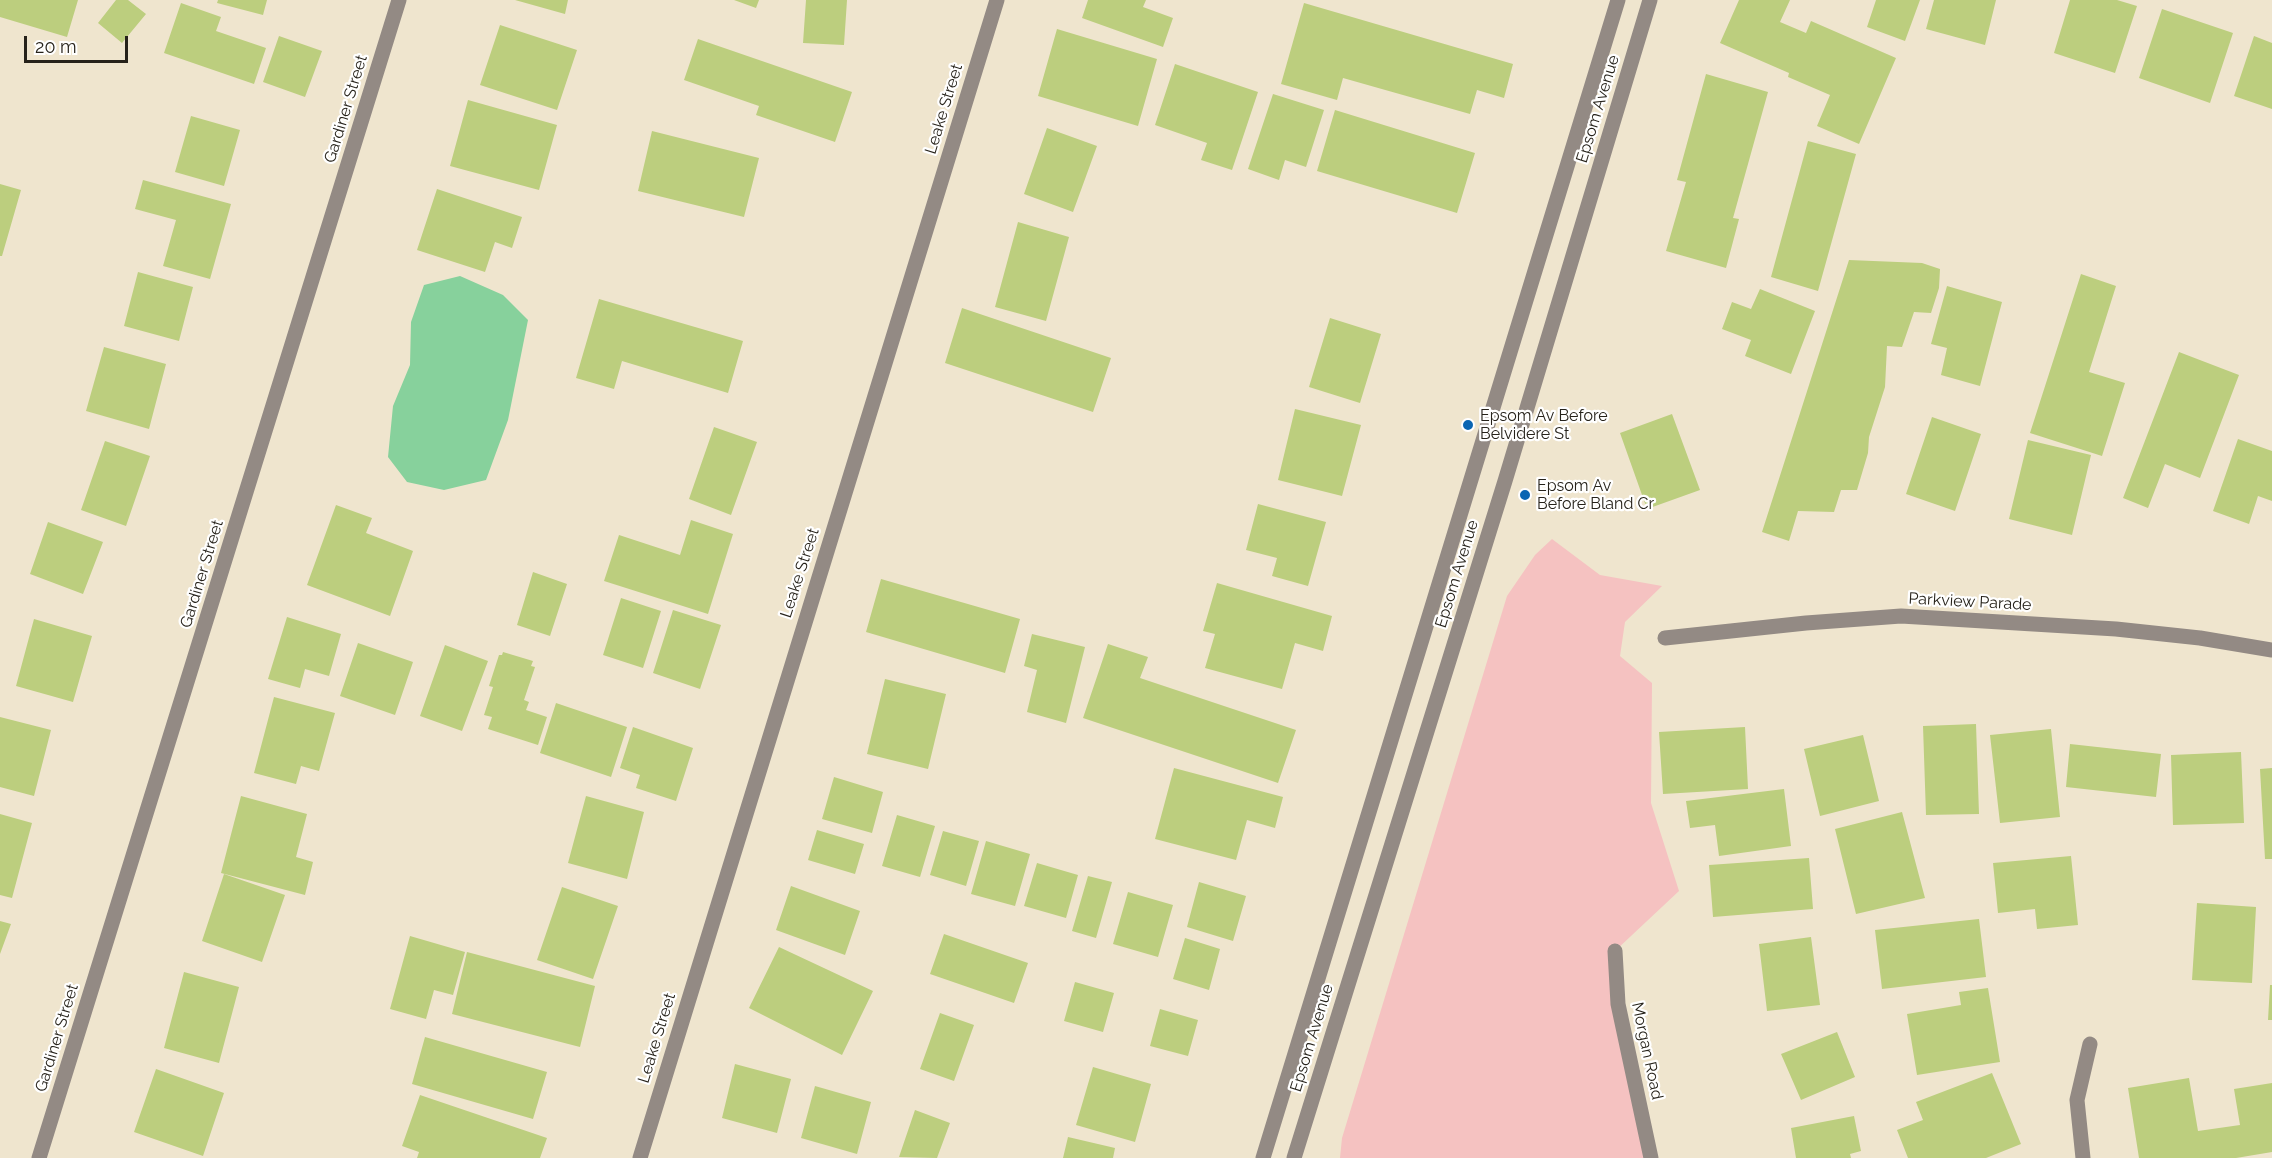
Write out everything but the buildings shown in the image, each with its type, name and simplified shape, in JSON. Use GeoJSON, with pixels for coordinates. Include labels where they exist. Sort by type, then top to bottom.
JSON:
{"type":"FeatureCollection","features":[{"type":"Feature","properties":{"kind":"street","name":"Gardiner Street"},"geometry":{"type":"LineString","coordinates":[[39,1158],[399,0]]}},
{"type":"Feature","properties":{"kind":"street","name":"Leake Street"},"geometry":{"type":"LineString","coordinates":[[640,1158],[997,0]]}},
{"type":"Feature","properties":{"kind":"street","name":"Epsom Avenue"},"geometry":{"type":"LineString","coordinates":[[1263,1158],[1618,0]]}},
{"type":"Feature","properties":{"kind":"street","name":"Epsom Avenue"},"geometry":{"type":"LineString","coordinates":[[1294,1158],[1498,503],[1650,0]]}},
{"type":"Feature","properties":{"kind":"street","name":"Parkview Parade"},"geometry":{"type":"LineString","coordinates":[[1665,638],[1806,623],[1901,616],[2116,629],[2200,638],[2272,650]]}},
{"type":"Feature","properties":{"kind":"street","name":"Morgan Road"},"geometry":{"type":"LineString","coordinates":[[1615,951],[1618,1004],[1651,1158]]}},
{"type":"Feature","properties":{"kind":"street"},"geometry":{"type":"LineString","coordinates":[[2083,1158],[2076,1100],[2090,1044]]}},
{"type":"Feature","properties":{"kind":"shaded area"},"geometry":{"type":"Polygon","coordinates":[[[460,276],[503,295],[528,320],[508,420],[486,480],[444,490],[407,482],[388,457],[393,406],[410,365],[411,322],[424,285],[460,276]]]}},
{"type":"Feature","properties":{"kind":"shaded area"},"geometry":{"type":"Polygon","coordinates":[[[1552,539],[1600,575],[1662,586],[1625,622],[1620,656],[1652,683],[1651,803],[1679,891],[1615,951],[1651,1158],[1340,1158],[1342,1138],[1507,596],[1535,555],[1552,539]]]}},
{"type":"Feature","properties":{"kind":"place","name":"Epsom Av Before Belvidere St"},"geometry":{"type":"Point","coordinates":[1468,425]}},
{"type":"Feature","properties":{"kind":"place","name":"Epsom Av Before Bland Cr"},"geometry":{"type":"Point","coordinates":[1525,495]}}]}
